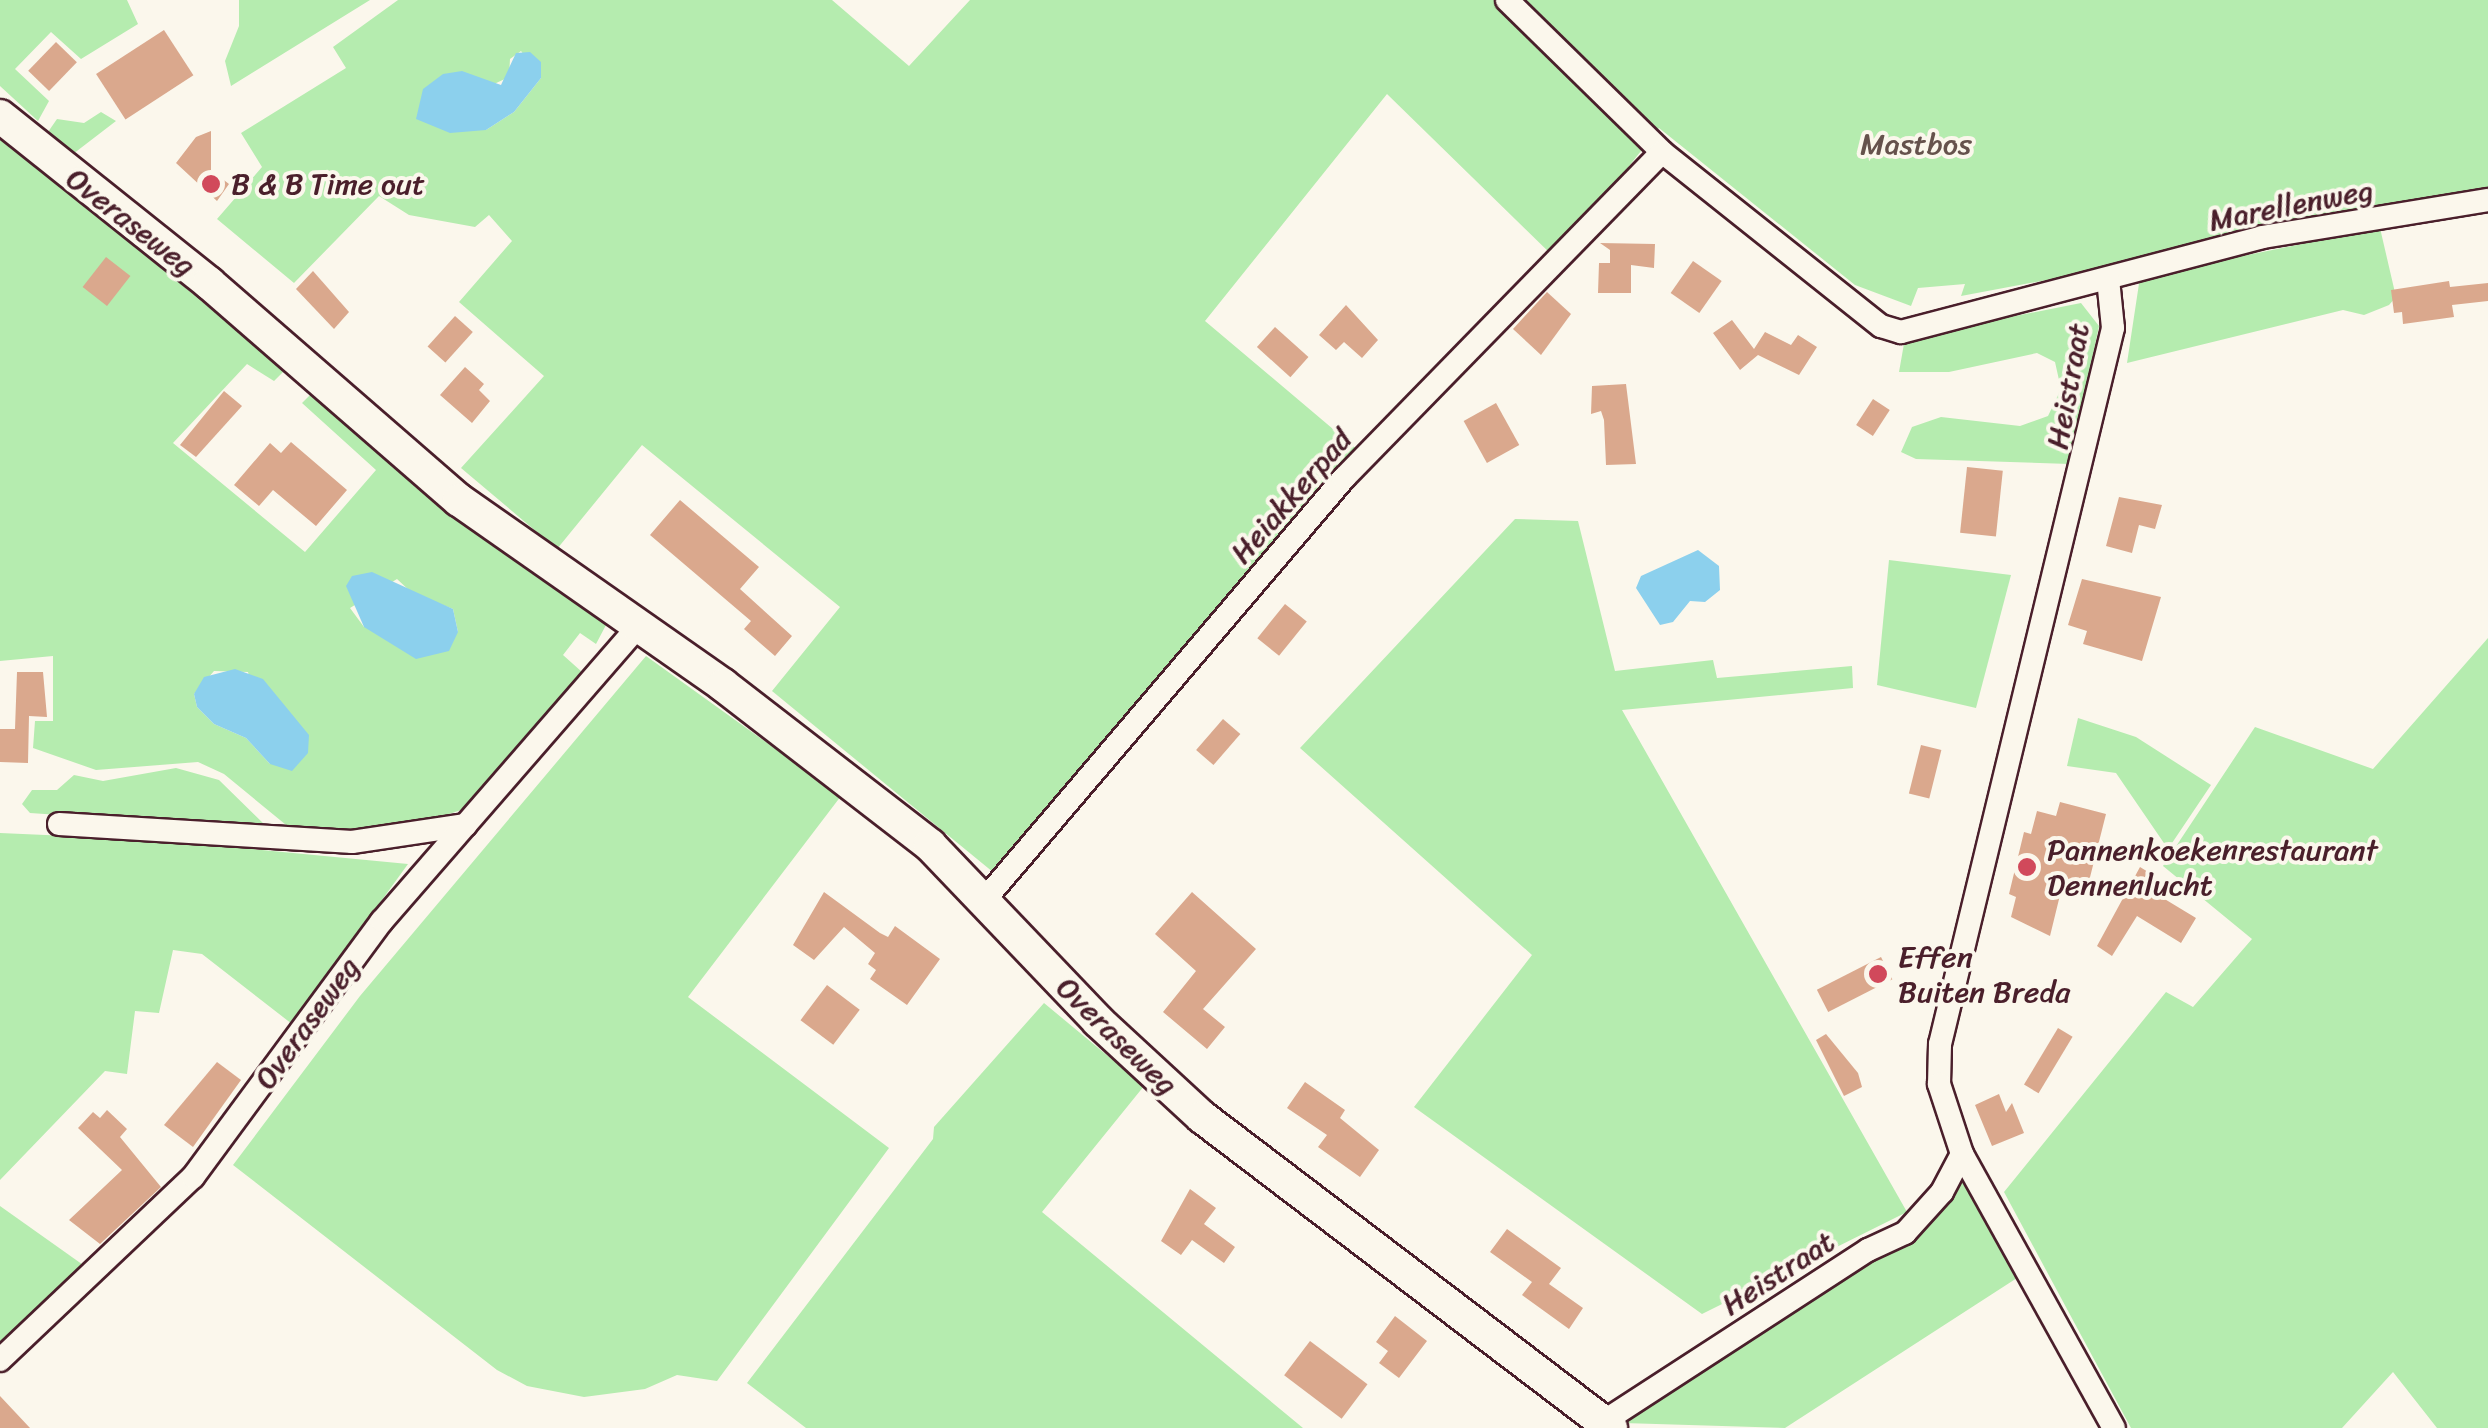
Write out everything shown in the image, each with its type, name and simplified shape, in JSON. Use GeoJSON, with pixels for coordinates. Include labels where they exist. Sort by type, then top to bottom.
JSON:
{"type":"FeatureCollection","features":[{"type":"Feature","properties":{"kind":"street","name":"Heistraat"},"geometry":{"type":"LineString","coordinates":[[1507,0],[1662,152],[1881,326],[1900,332],[2108,279],[2113,328],[2081,482],[1940,1044],[1939,1084],[1962,1154],[2114,1428]]}},
{"type":"Feature","properties":{"kind":"street","name":"Overaseweg"},"geometry":{"type":"LineString","coordinates":[[0,116],[224,296],[460,500],[638,626],[930,845],[986,898],[1056,978],[1202,1117],[1607,1425]]}},
{"type":"Feature","properties":{"kind":"street","name":"Heiakkerpad"},"geometry":{"type":"LineString","coordinates":[[986,898],[1344,478],[1662,152]]}},
{"type":"Feature","properties":{"kind":"street","name":"Marellenweg"},"geometry":{"type":"LineString","coordinates":[[2108,279],[2262,236],[2488,200]]}},
{"type":"Feature","properties":{"kind":"street","name":"Overaseweg"},"geometry":{"type":"LineString","coordinates":[[0,1360],[193,1176],[334,983],[638,626]]}},
{"type":"Feature","properties":{"kind":"street"},"geometry":{"type":"LineString","coordinates":[[58,824],[352,842],[466,824]]}},
{"type":"Feature","properties":{"kind":"street","name":"Heistraat"},"geometry":{"type":"LineString","coordinates":[[1607,1425],[1868,1250],[1906,1233],[1942,1192],[1962,1154]]}},
{"type":"Feature","properties":{"kind":"green space"},"geometry":{"type":"Polygon","coordinates":[[[0,0],[127,0],[138,24],[81,59],[51,32],[15,69],[49,101],[38,121],[0,86],[0,0]]]}},
{"type":"Feature","properties":{"kind":"green space"},"geometry":{"type":"Polygon","coordinates":[[[239,0],[370,0],[231,86],[225,61],[239,26],[239,0]]]}},
{"type":"Feature","properties":{"kind":"green space","name":"Mastbos"},"geometry":{"type":"Polygon","coordinates":[[[398,0],[832,0],[909,66],[970,0],[2488,0],[2488,197],[1961,296],[1965,284],[1918,288],[1911,306],[1855,285],[1659,128],[1556,259],[1387,94],[1205,321],[1359,451],[999,877],[772,691],[840,607],[642,445],[557,549],[461,468],[544,376],[459,302],[512,241],[489,215],[475,227],[409,215],[379,196],[294,283],[217,219],[262,167],[241,133],[346,68],[333,47],[398,0]],[[521,51],[510,59],[509,77],[492,85],[486,130],[514,112],[541,78],[521,51]]]}},
{"type":"Feature","properties":{"kind":"green space"},"geometry":{"type":"Polygon","coordinates":[[[101,112],[116,121],[73,154],[48,132],[57,119],[84,123],[101,112]]]}},
{"type":"Feature","properties":{"kind":"green space"},"geometry":{"type":"Polygon","coordinates":[[[0,135],[285,370],[274,381],[247,364],[173,443],[305,552],[376,470],[302,403],[312,393],[489,540],[606,625],[596,644],[580,633],[563,655],[582,672],[467,808],[392,833],[291,829],[224,774],[198,762],[96,770],[33,748],[35,721],[53,721],[53,656],[0,661],[0,135]],[[397,579],[350,608],[364,627],[458,632],[453,609],[412,593],[397,579]],[[214,671],[194,694],[197,707],[214,724],[246,738],[270,764],[248,672],[214,671]]]}},
{"type":"Feature","properties":{"kind":"green space"},"geometry":{"type":"Polygon","coordinates":[[[2380,228],[2396,297],[2389,305],[2364,315],[2343,310],[2127,363],[2140,277],[2380,228]]]}},
{"type":"Feature","properties":{"kind":"green space"},"geometry":{"type":"Polygon","coordinates":[[[2081,303],[2099,326],[2070,464],[1916,459],[1901,452],[1912,427],[1941,417],[2020,426],[2048,416],[2061,389],[2055,362],[2037,353],[1949,372],[1899,372],[1905,338],[2081,303]]]}},
{"type":"Feature","properties":{"kind":"green space"},"geometry":{"type":"Polygon","coordinates":[[[1515,519],[1578,521],[1615,671],[1713,660],[1717,678],[1852,666],[1853,688],[1622,710],[1907,1212],[1702,1314],[1414,1107],[1532,955],[1300,748],[1515,519]]]}},
{"type":"Feature","properties":{"kind":"green space"},"geometry":{"type":"Polygon","coordinates":[[[1889,560],[2011,575],[1976,708],[1877,685],[1889,560]]]}},
{"type":"Feature","properties":{"kind":"green space"},"geometry":{"type":"Polygon","coordinates":[[[2488,638],[2488,1428],[2437,1428],[2393,1372],[2342,1428],[2131,1428],[2004,1192],[2166,992],[2193,1007],[2252,939],[2163,866],[2255,727],[2373,769],[2488,638]]]}},
{"type":"Feature","properties":{"kind":"green space"},"geometry":{"type":"Polygon","coordinates":[[[646,656],[841,796],[688,997],[889,1148],[717,1381],[677,1375],[645,1389],[584,1397],[527,1386],[497,1370],[233,1165],[360,996],[646,656]]]}},
{"type":"Feature","properties":{"kind":"green space"},"geometry":{"type":"Polygon","coordinates":[[[2078,718],[2136,737],[2211,785],[2168,849],[2116,773],[2067,766],[2078,718]]]}},
{"type":"Feature","properties":{"kind":"green space"},"geometry":{"type":"Polygon","coordinates":[[[176,768],[219,780],[269,829],[30,813],[22,804],[32,790],[57,790],[74,775],[103,781],[176,768]]]}},
{"type":"Feature","properties":{"kind":"green space"},"geometry":{"type":"Polygon","coordinates":[[[0,833],[159,840],[408,864],[292,1024],[202,954],[173,950],[159,1013],[135,1011],[127,1074],[105,1071],[0,1180],[0,833]]]}},
{"type":"Feature","properties":{"kind":"green space"},"geometry":{"type":"Polygon","coordinates":[[[1044,1003],[1144,1086],[1042,1212],[1303,1428],[806,1428],[747,1383],[933,1139],[934,1127],[1044,1003]]]}},
{"type":"Feature","properties":{"kind":"green space"},"geometry":{"type":"Polygon","coordinates":[[[1963,1165],[2017,1278],[1785,1428],[1623,1423],[1932,1221],[1963,1165]]]}},
{"type":"Feature","properties":{"kind":"green space"},"geometry":{"type":"Polygon","coordinates":[[[0,1206],[86,1267],[0,1350],[0,1206]]]}},
{"type":"Feature","properties":{"kind":"water"},"geometry":{"type":"Polygon","coordinates":[[[530,52],[541,62],[541,78],[514,112],[486,130],[450,133],[416,119],[423,89],[443,74],[462,71],[501,85],[516,53],[530,52]]]}},
{"type":"Feature","properties":{"kind":"water"},"geometry":{"type":"Polygon","coordinates":[[[1698,550],[1719,566],[1720,590],[1705,602],[1690,601],[1673,622],[1660,625],[1636,588],[1641,576],[1698,550]]]}},
{"type":"Feature","properties":{"kind":"water"},"geometry":{"type":"Polygon","coordinates":[[[372,572],[453,609],[458,632],[449,651],[416,659],[364,627],[346,586],[352,576],[372,572]]]}},
{"type":"Feature","properties":{"kind":"water"},"geometry":{"type":"Polygon","coordinates":[[[235,669],[263,679],[309,735],[308,753],[292,771],[270,764],[246,738],[214,724],[197,707],[194,694],[204,677],[235,669]]]}},
{"type":"Feature","properties":{"kind":"building"},"geometry":{"type":"Polygon","coordinates":[[[164,30],[193,75],[125,119],[96,74],[164,30]]]}},
{"type":"Feature","properties":{"kind":"building"},"geometry":{"type":"Polygon","coordinates":[[[56,42],[77,62],[49,91],[28,71],[56,42]]]}},
{"type":"Feature","properties":{"kind":"building"},"geometry":{"type":"Polygon","coordinates":[[[211,131],[211,170],[229,184],[217,201],[176,163],[196,137],[211,131]]]}},
{"type":"Feature","properties":{"kind":"building"},"geometry":{"type":"Polygon","coordinates":[[[1600,243],[1655,244],[1654,268],[1631,265],[1631,293],[1598,293],[1599,263],[1610,263],[1610,250],[1600,243]]]}},
{"type":"Feature","properties":{"kind":"building"},"geometry":{"type":"Polygon","coordinates":[[[106,257],[130,276],[107,306],[83,287],[106,257]]]}},
{"type":"Feature","properties":{"kind":"building"},"geometry":{"type":"Polygon","coordinates":[[[1693,261],[1722,281],[1699,313],[1671,293],[1693,261]]]}},
{"type":"Feature","properties":{"kind":"building"},"geometry":{"type":"Polygon","coordinates":[[[313,271],[349,312],[334,329],[296,289],[313,271]]]}},
{"type":"Feature","properties":{"kind":"building"},"geometry":{"type":"Polygon","coordinates":[[[2449,281],[2450,287],[2488,283],[2488,301],[2452,305],[2454,317],[2403,324],[2402,312],[2394,313],[2391,290],[2449,281]]]}},
{"type":"Feature","properties":{"kind":"building"},"geometry":{"type":"Polygon","coordinates":[[[1547,292],[1571,314],[1541,355],[1513,329],[1547,292]]]}},
{"type":"Feature","properties":{"kind":"building"},"geometry":{"type":"Polygon","coordinates":[[[1346,305],[1378,340],[1362,358],[1344,342],[1336,350],[1319,335],[1346,305]]]}},
{"type":"Feature","properties":{"kind":"building"},"geometry":{"type":"Polygon","coordinates":[[[455,316],[473,332],[445,363],[428,346],[455,316]]]}},
{"type":"Feature","properties":{"kind":"building"},"geometry":{"type":"Polygon","coordinates":[[[1732,320],[1754,349],[1765,332],[1791,345],[1798,335],[1817,347],[1799,375],[1758,355],[1740,370],[1713,333],[1732,320]]]}},
{"type":"Feature","properties":{"kind":"building"},"geometry":{"type":"Polygon","coordinates":[[[1275,327],[1308,357],[1290,377],[1257,347],[1275,327]]]}},
{"type":"Feature","properties":{"kind":"building"},"geometry":{"type":"Polygon","coordinates":[[[465,367],[484,384],[479,390],[490,401],[472,423],[440,395],[465,367]]]}},
{"type":"Feature","properties":{"kind":"building"},"geometry":{"type":"Polygon","coordinates":[[[1626,384],[1636,464],[1606,465],[1604,420],[1601,411],[1591,414],[1592,386],[1626,384]]]}},
{"type":"Feature","properties":{"kind":"building"},"geometry":{"type":"Polygon","coordinates":[[[224,391],[242,406],[196,457],[180,445],[224,391]]]}},
{"type":"Feature","properties":{"kind":"building"},"geometry":{"type":"Polygon","coordinates":[[[1873,399],[1890,410],[1873,436],[1856,425],[1873,399]]]}},
{"type":"Feature","properties":{"kind":"building"},"geometry":{"type":"Polygon","coordinates":[[[1496,403],[1519,445],[1487,463],[1464,421],[1496,403]]]}},
{"type":"Feature","properties":{"kind":"building"},"geometry":{"type":"Polygon","coordinates":[[[291,442],[347,490],[316,526],[273,490],[259,506],[234,485],[270,443],[281,453],[291,442]]]}},
{"type":"Feature","properties":{"kind":"building"},"geometry":{"type":"Polygon","coordinates":[[[1967,467],[2003,471],[1996,536],[1960,533],[1967,467]]]}},
{"type":"Feature","properties":{"kind":"building"},"geometry":{"type":"Polygon","coordinates":[[[2119,497],[2162,505],[2155,529],[2139,525],[2132,553],[2106,546],[2119,497]]]}},
{"type":"Feature","properties":{"kind":"building"},"geometry":{"type":"Polygon","coordinates":[[[680,500],[759,567],[740,589],[792,636],[775,656],[744,629],[751,621],[650,535],[680,500]]]}},
{"type":"Feature","properties":{"kind":"building"},"geometry":{"type":"Polygon","coordinates":[[[2082,579],[2161,597],[2142,661],[2083,644],[2087,631],[2068,625],[2082,579]]]}},
{"type":"Feature","properties":{"kind":"building"},"geometry":{"type":"Polygon","coordinates":[[[1285,604],[1307,622],[1279,656],[1257,638],[1285,604]]]}},
{"type":"Feature","properties":{"kind":"building"},"geometry":{"type":"Polygon","coordinates":[[[17,672],[43,672],[47,717],[29,716],[28,763],[0,762],[0,729],[15,729],[17,672]]]}},
{"type":"Feature","properties":{"kind":"building"},"geometry":{"type":"Polygon","coordinates":[[[1223,719],[1240,734],[1213,765],[1196,750],[1223,719]]]}},
{"type":"Feature","properties":{"kind":"building"},"geometry":{"type":"Polygon","coordinates":[[[1921,745],[1941,750],[1929,799],[1909,794],[1921,745]]]}},
{"type":"Feature","properties":{"kind":"building"},"geometry":{"type":"Polygon","coordinates":[[[2060,802],[2106,814],[2085,897],[2061,891],[2050,936],[2011,917],[2016,897],[2009,894],[2024,832],[2031,834],[2037,811],[2056,816],[2060,802]]]}},
{"type":"Feature","properties":{"kind":"building"},"geometry":{"type":"Polygon","coordinates":[[[2140,867],[2166,883],[2158,895],[2196,918],[2181,943],[2137,916],[2112,956],[2097,946],[2140,867]]]}},
{"type":"Feature","properties":{"kind":"building"},"geometry":{"type":"Polygon","coordinates":[[[824,892],[880,933],[888,937],[895,926],[940,959],[907,1005],[870,979],[876,970],[868,964],[875,953],[844,927],[814,960],[793,945],[824,892]]]}},
{"type":"Feature","properties":{"kind":"building"},"geometry":{"type":"Polygon","coordinates":[[[1192,892],[1256,949],[1203,1009],[1225,1027],[1207,1049],[1163,1012],[1196,971],[1155,934],[1192,892]]]}},
{"type":"Feature","properties":{"kind":"building"},"geometry":{"type":"Polygon","coordinates":[[[1881,957],[1892,979],[1828,1012],[1817,990],[1881,957]]]}},
{"type":"Feature","properties":{"kind":"building"},"geometry":{"type":"Polygon","coordinates":[[[827,985],[860,1010],[833,1045],[801,1020],[827,985]]]}},
{"type":"Feature","properties":{"kind":"building"},"geometry":{"type":"Polygon","coordinates":[[[2058,1028],[2073,1037],[2039,1093],[2024,1085],[2058,1028]]]}},
{"type":"Feature","properties":{"kind":"building"},"geometry":{"type":"Polygon","coordinates":[[[1826,1034],[1858,1073],[1862,1087],[1844,1096],[1816,1040],[1826,1034]]]}},
{"type":"Feature","properties":{"kind":"building"},"geometry":{"type":"Polygon","coordinates":[[[217,1062],[241,1080],[193,1147],[164,1125],[217,1062]]]}},
{"type":"Feature","properties":{"kind":"building"},"geometry":{"type":"Polygon","coordinates":[[[1305,1082],[1345,1110],[1340,1118],[1379,1150],[1360,1177],[1318,1147],[1327,1135],[1287,1108],[1305,1082]]]}},
{"type":"Feature","properties":{"kind":"building"},"geometry":{"type":"Polygon","coordinates":[[[1999,1094],[2006,1112],[2012,1103],[2024,1133],[1992,1146],[1975,1105],[1999,1094]]]}},
{"type":"Feature","properties":{"kind":"building"},"geometry":{"type":"Polygon","coordinates":[[[107,1110],[127,1129],[120,1137],[161,1187],[100,1244],[69,1220],[122,1170],[78,1128],[93,1112],[100,1118],[107,1110]]]}},
{"type":"Feature","properties":{"kind":"building"},"geometry":{"type":"Polygon","coordinates":[[[1190,1189],[1216,1208],[1204,1224],[1235,1247],[1224,1263],[1192,1240],[1181,1255],[1161,1241],[1190,1189]]]}},
{"type":"Feature","properties":{"kind":"building"},"geometry":{"type":"Polygon","coordinates":[[[1507,1229],[1561,1268],[1549,1284],[1583,1308],[1569,1329],[1522,1295],[1532,1282],[1490,1252],[1507,1229]]]}},
{"type":"Feature","properties":{"kind":"building"},"geometry":{"type":"Polygon","coordinates":[[[1395,1316],[1427,1341],[1399,1378],[1379,1363],[1388,1351],[1376,1342],[1395,1316]]]}},
{"type":"Feature","properties":{"kind":"building"},"geometry":{"type":"Polygon","coordinates":[[[1310,1341],[1368,1384],[1342,1419],[1284,1375],[1310,1341]]]}},
{"type":"Feature","properties":{"kind":"building"},"geometry":{"type":"Polygon","coordinates":[[[0,1396],[30,1428],[0,1428],[0,1396]]]}},
{"type":"Feature","properties":{"kind":"place","name":"B & B Time out"},"geometry":{"type":"Point","coordinates":[211,184]}},
{"type":"Feature","properties":{"kind":"place","name":"Pannenkoekenrestaurant Dennenlucht"},"geometry":{"type":"Point","coordinates":[2027,867]}},
{"type":"Feature","properties":{"kind":"place","name":"Effen Buiten Breda"},"geometry":{"type":"Point","coordinates":[1878,974]}}]}
